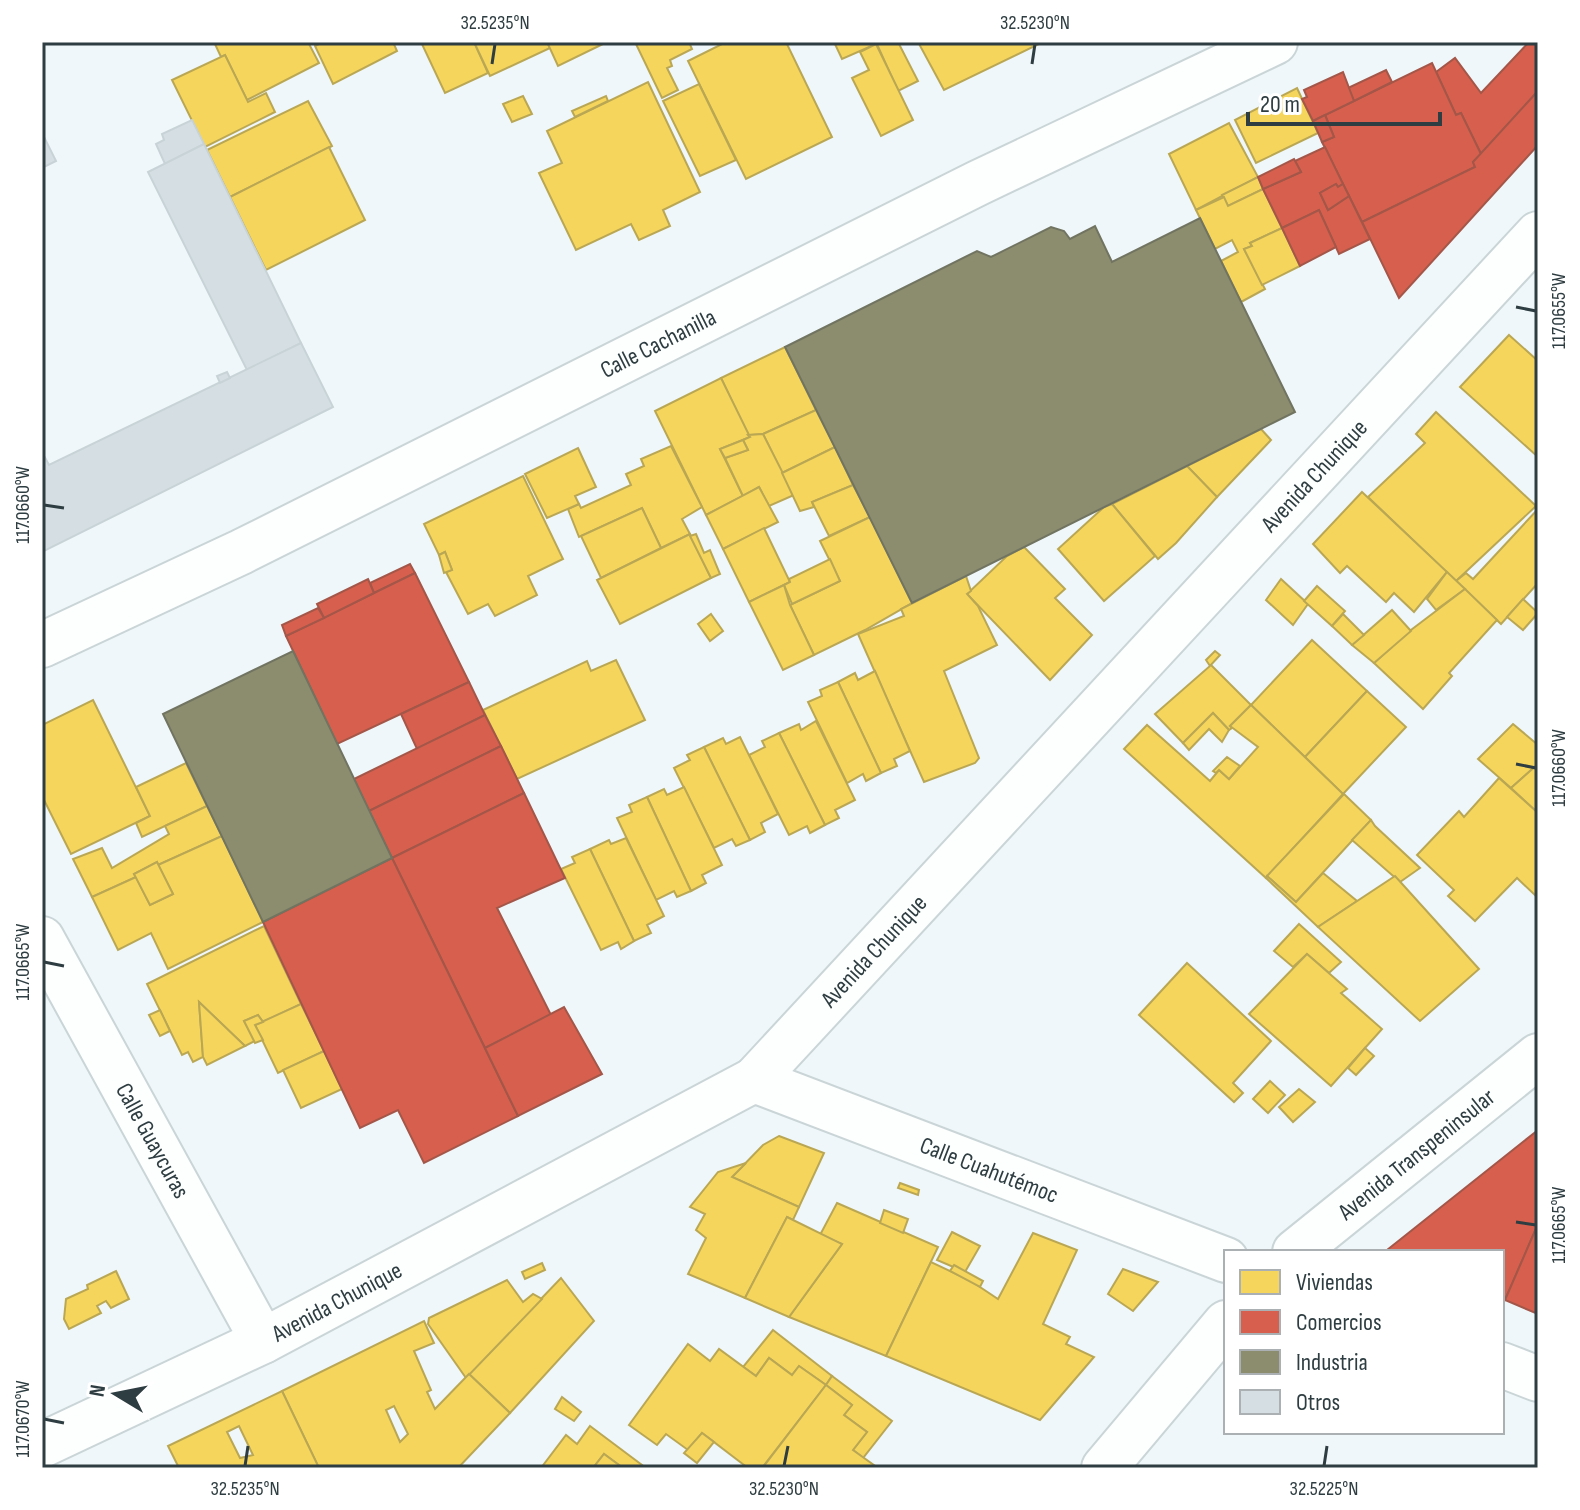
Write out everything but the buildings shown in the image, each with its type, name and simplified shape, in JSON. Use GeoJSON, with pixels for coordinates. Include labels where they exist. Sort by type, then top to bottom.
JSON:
{"type":"FeatureCollection","features":[{"type":"Feature","properties":{"kind":"street","name":"Calle Cachanilla"},"geometry":{"type":"LineString","coordinates":[[42,645],[241,552],[978,183],[1275,42]]}},
{"type":"Feature","properties":{"kind":"street","name":"Avenida Chunique"},"geometry":{"type":"LineString","coordinates":[[42,1445],[263,1341],[754,1080],[1538,234]]}},
{"type":"Feature","properties":{"kind":"street","name":"Calle Guaycuras"},"geometry":{"type":"LineString","coordinates":[[42,939],[263,1341]]}},
{"type":"Feature","properties":{"kind":"street","name":"Avenida Transpeninsular"},"geometry":{"type":"LineString","coordinates":[[1297,1250],[1538,1056]]}},
{"type":"Feature","properties":{"kind":"street","name":"Calle Cuahutémoc"},"geometry":{"type":"LineString","coordinates":[[754,1080],[1224,1259]]}},
{"type":"Feature","properties":{"kind":"street"},"geometry":{"type":"LineString","coordinates":[[1104,1468],[1224,1325]]}},
{"type":"Feature","properties":{"kind":"street"},"geometry":{"type":"LineString","coordinates":[[1504,1366],[1538,1379]]}}]}
